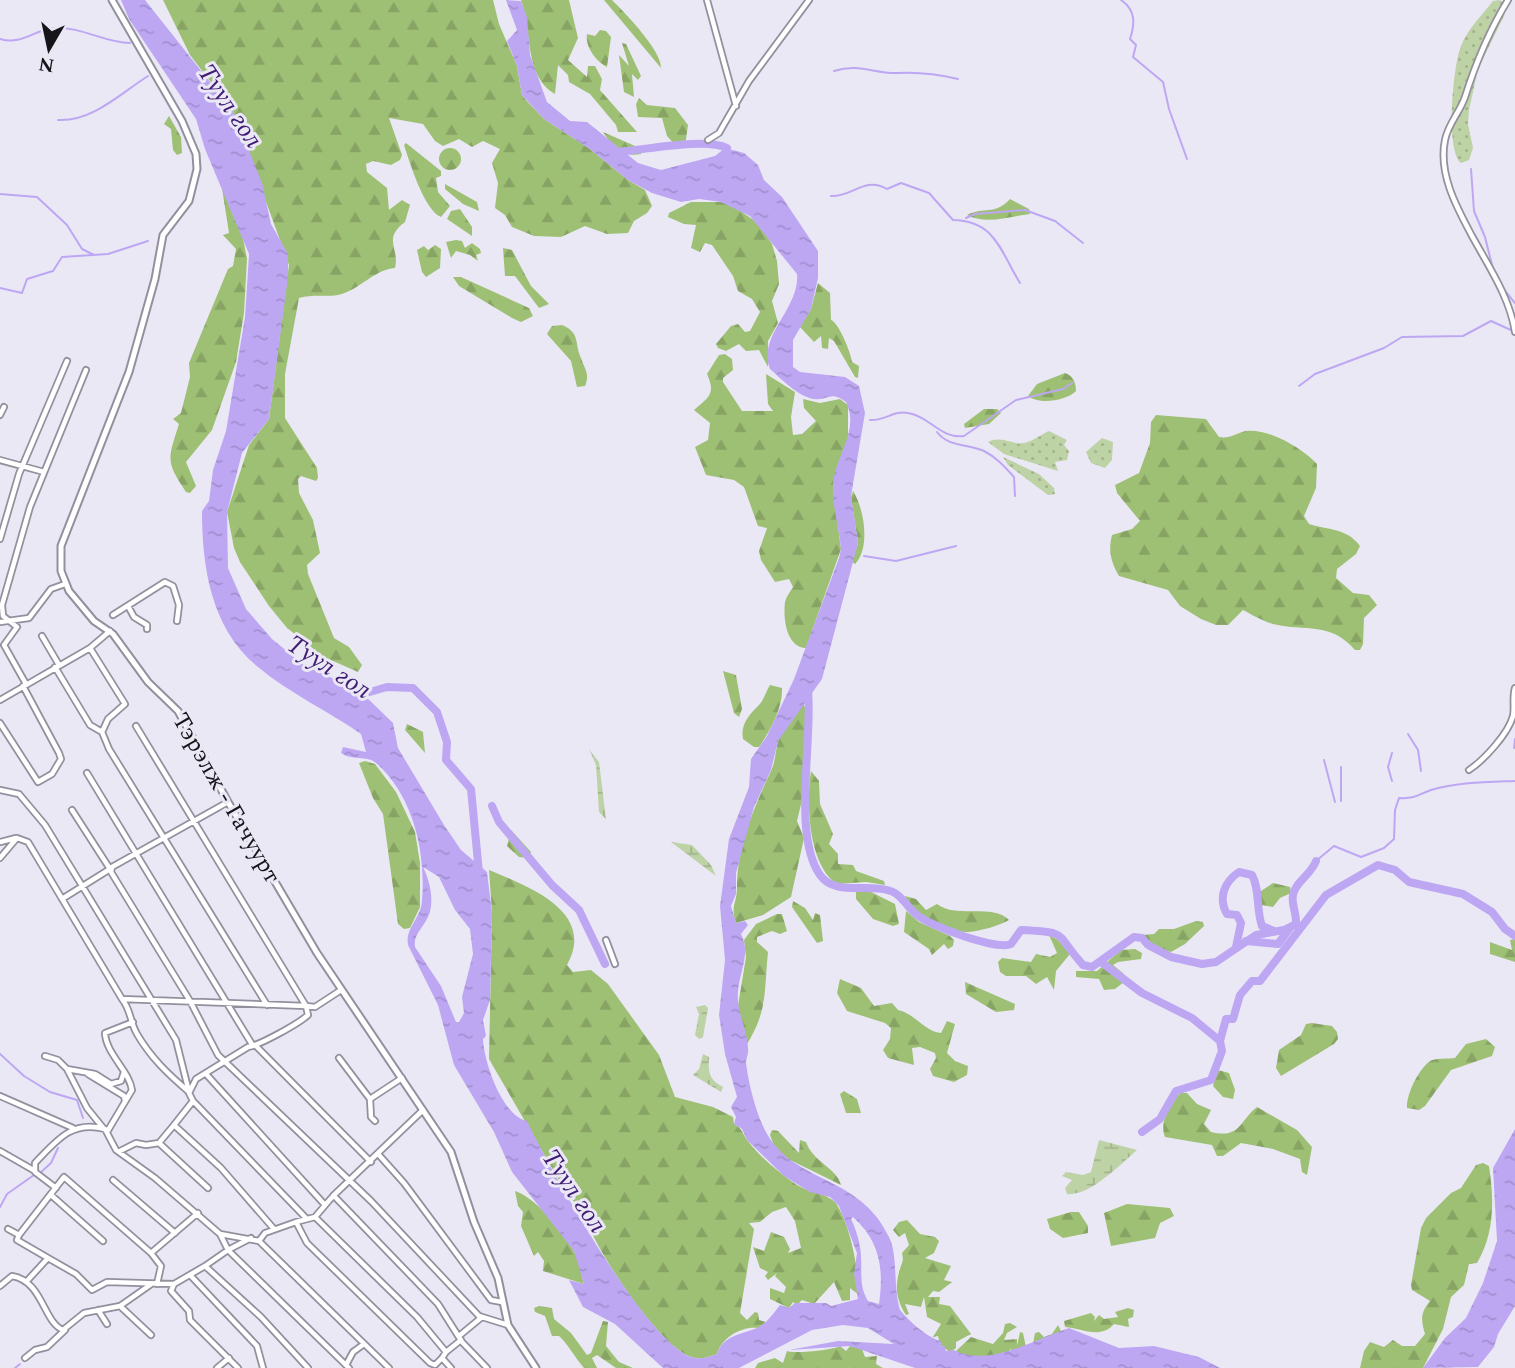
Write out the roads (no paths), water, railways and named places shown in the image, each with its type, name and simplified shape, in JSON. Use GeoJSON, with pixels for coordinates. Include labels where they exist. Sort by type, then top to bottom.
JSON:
{"type":"FeatureCollection","features":[{"type":"Feature","properties":{"kind":"main road","name":"Тэрэлж - Гачуурт"},"geometry":{"type":"LineString","coordinates":[[113,0],[183,121],[196,154],[197,169],[189,201],[163,235],[155,279],[129,372],[61,547],[59,560],[65,584],[91,619],[110,631],[148,682],[178,711],[228,803],[341,990],[402,1077],[458,1166],[470,1211],[498,1278],[508,1325],[536,1368]]}},
{"type":"Feature","properties":{"kind":"street"},"geometry":{"type":"LineString","coordinates":[[707,0],[736,106]]}},
{"type":"Feature","properties":{"kind":"street"},"geometry":{"type":"LineString","coordinates":[[708,140],[719,133],[749,81],[810,0]]}},
{"type":"Feature","properties":{"kind":"street"},"geometry":{"type":"LineString","coordinates":[[1508,0],[1475,62],[1464,99],[1445,139],[1444,157],[1451,193],[1496,284],[1507,298],[1515,332]]}},
{"type":"Feature","properties":{"kind":"street"},"geometry":{"type":"LineString","coordinates":[[0,539],[22,468],[67,361]]}},
{"type":"Feature","properties":{"kind":"street"},"geometry":{"type":"LineString","coordinates":[[0,723],[38,782],[52,774],[61,759],[4,645],[17,627],[3,616],[2,605],[17,546],[86,370]]}},
{"type":"Feature","properties":{"kind":"street"},"geometry":{"type":"LineString","coordinates":[[0,415],[4,407]]}},
{"type":"Feature","properties":{"kind":"street"},"geometry":{"type":"LineString","coordinates":[[0,460],[45,472]]}},
{"type":"Feature","properties":{"kind":"street"},"geometry":{"type":"LineString","coordinates":[[113,615],[146,591],[169,583],[179,606],[177,621]]}},
{"type":"Feature","properties":{"kind":"street"},"geometry":{"type":"LineString","coordinates":[[0,622],[30,618],[51,589],[65,584]]}},
{"type":"Feature","properties":{"kind":"street"},"geometry":{"type":"LineString","coordinates":[[128,606],[134,617],[146,624],[147,629]]}},
{"type":"Feature","properties":{"kind":"street"},"geometry":{"type":"LineString","coordinates":[[0,699],[90,648],[110,631]]}},
{"type":"Feature","properties":{"kind":"street"},"geometry":{"type":"LineString","coordinates":[[42,636],[90,725],[102,732],[107,745],[268,1005]]}},
{"type":"Feature","properties":{"kind":"street"},"geometry":{"type":"LineString","coordinates":[[90,648],[125,704],[108,719],[102,732]]}},
{"type":"Feature","properties":{"kind":"street"},"geometry":{"type":"LineString","coordinates":[[1469,770],[1490,753],[1510,723],[1514,715],[1511,701],[1515,688]]}},
{"type":"Feature","properties":{"kind":"street"},"geometry":{"type":"LineString","coordinates":[[136,726],[193,824],[306,1006],[308,1015],[196,1080],[189,1093]]}},
{"type":"Feature","properties":{"kind":"street"},"geometry":{"type":"LineString","coordinates":[[87,773],[226,1003],[255,1046],[372,1162]]}},
{"type":"Feature","properties":{"kind":"street"},"geometry":{"type":"LineString","coordinates":[[0,790],[14,791],[32,807],[82,887],[176,1040],[193,1101],[305,1217]]}},
{"type":"Feature","properties":{"kind":"street"},"geometry":{"type":"LineString","coordinates":[[62,899],[136,853],[228,803]]}},
{"type":"Feature","properties":{"kind":"street"},"geometry":{"type":"LineString","coordinates":[[72,810],[225,1062],[349,1182],[482,1317],[508,1325]]}},
{"type":"Feature","properties":{"kind":"street"},"geometry":{"type":"LineString","coordinates":[[0,858],[17,838]]}},
{"type":"Feature","properties":{"kind":"street"},"geometry":{"type":"LineString","coordinates":[[0,842],[17,838],[28,842],[130,1010],[133,1022],[150,1055],[189,1093]]}},
{"type":"Feature","properties":{"kind":"street"},"geometry":{"type":"LineString","coordinates":[[606,940],[615,964]]}},
{"type":"Feature","properties":{"kind":"street"},"geometry":{"type":"LineString","coordinates":[[122,999],[315,1007],[341,990]]}},
{"type":"Feature","properties":{"kind":"street"},"geometry":{"type":"LineString","coordinates":[[106,1131],[132,1090],[105,1035],[108,1030],[133,1022]]}},
{"type":"Feature","properties":{"kind":"street"},"geometry":{"type":"LineString","coordinates":[[45,1056],[58,1060],[66,1069],[87,1108],[106,1131],[112,1145],[198,1213],[220,1234],[228,1250],[348,1367],[353,1352],[364,1344]]}},
{"type":"Feature","properties":{"kind":"street"},"geometry":{"type":"LineString","coordinates":[[339,1058],[370,1099],[371,1117],[376,1121]]}},
{"type":"Feature","properties":{"kind":"street"},"geometry":{"type":"LineString","coordinates":[[66,1069],[100,1076],[115,1084],[124,1078],[124,1072]]}},
{"type":"Feature","properties":{"kind":"street"},"geometry":{"type":"LineString","coordinates":[[88,1074],[124,1096],[125,1101]]}},
{"type":"Feature","properties":{"kind":"street"},"geometry":{"type":"LineString","coordinates":[[206,1074],[325,1205]]}},
{"type":"Feature","properties":{"kind":"street"},"geometry":{"type":"LineString","coordinates":[[370,1099],[402,1077]]}},
{"type":"Feature","properties":{"kind":"street"},"geometry":{"type":"LineString","coordinates":[[0,1096],[74,1129]]}},
{"type":"Feature","properties":{"kind":"street"},"geometry":{"type":"LineString","coordinates":[[159,1143],[193,1101]]}},
{"type":"Feature","properties":{"kind":"street"},"geometry":{"type":"LineString","coordinates":[[315,1217],[333,1196],[372,1162],[423,1110]]}},
{"type":"Feature","properties":{"kind":"street"},"geometry":{"type":"LineString","coordinates":[[35,1171],[35,1163],[74,1129],[89,1125],[106,1131]]}},
{"type":"Feature","properties":{"kind":"street"},"geometry":{"type":"LineString","coordinates":[[174,1125],[236,1183],[274,1229]]}},
{"type":"Feature","properties":{"kind":"street"},"geometry":{"type":"LineString","coordinates":[[119,1152],[136,1143],[159,1143],[208,1188]]}},
{"type":"Feature","properties":{"kind":"street"},"geometry":{"type":"LineString","coordinates":[[0,1151],[35,1171],[56,1188]]}},
{"type":"Feature","properties":{"kind":"street"},"geometry":{"type":"LineString","coordinates":[[379,1155],[404,1183],[491,1300],[502,1302]]}},
{"type":"Feature","properties":{"kind":"street"},"geometry":{"type":"LineString","coordinates":[[25,1358],[35,1350],[47,1347],[84,1313],[120,1306],[154,1284],[160,1266],[151,1253],[64,1177],[17,1240],[76,1274],[92,1290],[107,1282],[154,1284],[174,1284],[251,1238]]}},
{"type":"Feature","properties":{"kind":"street"},"geometry":{"type":"LineString","coordinates":[[113,1181],[175,1233]]}},
{"type":"Feature","properties":{"kind":"street"},"geometry":{"type":"LineString","coordinates":[[51,1195],[103,1241]]}},
{"type":"Feature","properties":{"kind":"street"},"geometry":{"type":"LineString","coordinates":[[333,1196],[438,1304],[460,1338],[487,1368]]}},
{"type":"Feature","properties":{"kind":"street"},"geometry":{"type":"LineString","coordinates":[[151,1253],[198,1213]]}},
{"type":"Feature","properties":{"kind":"street"},"geometry":{"type":"LineString","coordinates":[[259,1241],[274,1229],[296,1223],[305,1217],[315,1217],[408,1308],[446,1352]]}},
{"type":"Feature","properties":{"kind":"street"},"geometry":{"type":"LineString","coordinates":[[296,1223],[307,1243],[433,1366],[482,1317]]}},
{"type":"Feature","properties":{"kind":"street"},"geometry":{"type":"LineString","coordinates":[[8,1229],[19,1235]]}},
{"type":"Feature","properties":{"kind":"street"},"geometry":{"type":"LineString","coordinates":[[220,1234],[259,1241],[389,1368]]}},
{"type":"Feature","properties":{"kind":"street"},"geometry":{"type":"LineString","coordinates":[[26,1282],[48,1258]]}},
{"type":"Feature","properties":{"kind":"street"},"geometry":{"type":"LineString","coordinates":[[205,1266],[261,1317],[308,1368]]}},
{"type":"Feature","properties":{"kind":"street"},"geometry":{"type":"LineString","coordinates":[[190,1275],[257,1346],[263,1368]]}},
{"type":"Feature","properties":{"kind":"street"},"geometry":{"type":"LineString","coordinates":[[0,1286],[12,1276],[26,1282],[43,1301],[55,1325],[63,1330],[68,1327]]}},
{"type":"Feature","properties":{"kind":"street"},"geometry":{"type":"LineString","coordinates":[[174,1284],[171,1291],[189,1311],[190,1320],[238,1368]]}},
{"type":"Feature","properties":{"kind":"street"},"geometry":{"type":"LineString","coordinates":[[120,1306],[151,1335]]}},
{"type":"Feature","properties":{"kind":"street"},"geometry":{"type":"LineString","coordinates":[[98,1310],[107,1324]]}},
{"type":"Feature","properties":{"kind":"street"},"geometry":{"type":"LineString","coordinates":[[217,1368],[229,1358]]}},
{"type":"Feature","properties":{"kind":"street"},"geometry":{"type":"LineString","coordinates":[[442,1359],[451,1368]]}},
{"type":"Feature","properties":{"kind":"water"},"geometry":{"type":"Polygon","coordinates":[[[121,0],[145,0],[233,111],[262,183],[271,224],[288,254],[288,277],[269,419],[242,453],[227,512],[228,568],[246,609],[272,639],[304,665],[360,691],[393,723],[398,748],[444,825],[461,850],[487,872],[492,913],[490,1000],[483,1020],[486,1036],[483,1039],[491,1074],[502,1099],[518,1117],[527,1121],[600,1251],[649,1320],[672,1344],[691,1357],[701,1358],[717,1354],[733,1336],[761,1326],[780,1305],[789,1308],[795,1303],[826,1303],[831,1306],[858,1299],[854,1274],[857,1253],[839,1206],[830,1197],[810,1192],[784,1176],[747,1140],[742,1129],[734,1124],[736,1117],[731,1107],[737,1097],[725,1054],[719,1015],[725,960],[720,906],[729,839],[749,787],[751,759],[767,736],[794,679],[839,558],[841,549],[833,486],[850,421],[846,402],[833,396],[808,398],[790,387],[770,369],[769,345],[792,299],[797,274],[750,216],[721,202],[699,199],[681,202],[652,193],[628,180],[590,149],[544,119],[522,95],[517,66],[507,41],[517,30],[506,0],[521,1],[527,17],[530,55],[547,102],[570,121],[587,122],[638,163],[661,170],[715,156],[725,148],[744,153],[758,165],[764,180],[782,197],[818,251],[818,278],[811,309],[793,340],[793,367],[800,372],[845,377],[859,386],[865,413],[851,496],[858,543],[822,679],[778,741],[771,770],[754,807],[736,873],[736,894],[731,906],[736,923],[745,921],[748,925],[741,934],[745,955],[738,998],[747,1041],[749,1081],[756,1109],[767,1134],[779,1150],[794,1162],[845,1190],[877,1217],[892,1244],[900,1310],[918,1328],[942,1342],[940,1346],[944,1345],[946,1351],[954,1350],[981,1356],[996,1354],[1069,1328],[1119,1348],[1154,1346],[1199,1357],[1220,1368],[915,1368],[850,1346],[789,1350],[838,1341],[894,1344],[868,1328],[843,1325],[812,1330],[739,1368],[663,1368],[615,1324],[583,1307],[569,1280],[584,1284],[574,1251],[512,1172],[494,1132],[454,1065],[438,1005],[408,945],[409,933],[421,907],[423,883],[415,827],[400,792],[376,763],[341,753],[343,747],[366,752],[361,734],[283,685],[242,652],[229,634],[212,596],[204,554],[202,511],[209,501],[213,470],[226,431],[245,317],[249,254],[205,149],[196,119],[129,19],[121,0]],[[423,867],[430,885],[431,905],[428,917],[415,939],[415,947],[441,986],[456,1022],[459,1022],[464,1013],[462,997],[473,954],[470,929],[455,910],[439,877],[423,867]],[[853,1217],[851,1219],[860,1247],[863,1290],[868,1301],[879,1304],[881,1279],[878,1256],[869,1236],[853,1217]]]}},
{"type":"Feature","properties":{"kind":"water"},"geometry":{"type":"Polygon","coordinates":[[[1515,1129],[1515,1306],[1498,1334],[1494,1347],[1478,1367],[1423,1368],[1445,1338],[1466,1318],[1483,1283],[1497,1241],[1493,1168],[1515,1129]]]}},
{"type":"Feature","properties":{"kind":"waterway"},"geometry":{"type":"LineString","coordinates":[[1121,0],[1132,13],[1133,28],[1130,39],[1136,45],[1133,57],[1163,82],[1169,109],[1187,159]]}},
{"type":"Feature","properties":{"kind":"waterway"},"geometry":{"type":"LineString","coordinates":[[0,39],[22,39],[49,29],[66,28],[112,41],[130,43]]}},
{"type":"Feature","properties":{"kind":"waterway"},"geometry":{"type":"LineString","coordinates":[[834,71],[859,68],[958,79]]}},
{"type":"Feature","properties":{"kind":"waterway"},"geometry":{"type":"LineString","coordinates":[[58,120],[71,119],[94,111],[148,76]]}},
{"type":"Feature","properties":{"kind":"waterway"},"geometry":{"type":"LineString","coordinates":[[613,152],[688,144],[727,148]]}},
{"type":"Feature","properties":{"kind":"waterway"},"geometry":{"type":"LineString","coordinates":[[1471,169],[1474,211],[1485,237],[1493,269]]}},
{"type":"Feature","properties":{"kind":"waterway"},"geometry":{"type":"LineString","coordinates":[[831,196],[846,194],[865,186],[887,189],[901,183],[929,193],[953,220],[979,226],[988,232],[1020,283]]}},
{"type":"Feature","properties":{"kind":"waterway"},"geometry":{"type":"LineString","coordinates":[[0,194],[37,197],[67,225],[82,249],[94,255]]}},
{"type":"Feature","properties":{"kind":"waterway"},"geometry":{"type":"LineString","coordinates":[[966,218],[975,214],[1025,210],[1055,221],[1083,243]]}},
{"type":"Feature","properties":{"kind":"waterway"},"geometry":{"type":"LineString","coordinates":[[0,288],[22,293],[27,279],[53,271],[62,257],[108,254],[148,241]]}},
{"type":"Feature","properties":{"kind":"waterway"},"geometry":{"type":"LineString","coordinates":[[1501,286],[1515,303]]}},
{"type":"Feature","properties":{"kind":"waterway"},"geometry":{"type":"LineString","coordinates":[[1299,386],[1315,374],[1384,348],[1402,337],[1463,336],[1491,321],[1513,331]]}},
{"type":"Feature","properties":{"kind":"waterway"},"geometry":{"type":"LineString","coordinates":[[870,420],[908,413],[948,434],[964,436],[1016,400],[1063,389],[1072,383]]}},
{"type":"Feature","properties":{"kind":"waterway"},"geometry":{"type":"LineString","coordinates":[[937,432],[952,443],[984,451],[996,459],[1014,477],[1015,496]]}},
{"type":"Feature","properties":{"kind":"waterway"},"geometry":{"type":"LineString","coordinates":[[864,556],[896,561],[956,546]]}},
{"type":"Feature","properties":{"kind":"waterway","name":"Туул гол"},"geometry":{"type":"LineString","coordinates":[[356,696],[387,687],[413,688],[437,712],[447,742],[446,760],[471,789],[479,873]]}},
{"type":"Feature","properties":{"kind":"waterway"},"geometry":{"type":"LineString","coordinates":[[808,691],[805,812],[812,858],[820,875],[835,886],[876,888],[895,893],[914,913],[949,931],[1004,945],[1011,944],[1021,930],[1055,934],[1064,940],[1083,965],[1092,967],[1134,937],[1142,938],[1148,945],[1171,957],[1202,964],[1216,962],[1256,935],[1284,930],[1296,924],[1294,890],[1316,861]]}},
{"type":"Feature","properties":{"kind":"waterway"},"geometry":{"type":"LineString","coordinates":[[1408,734],[1418,750],[1421,771]]}},
{"type":"Feature","properties":{"kind":"waterway"},"geometry":{"type":"LineString","coordinates":[[1514,748],[1515,739]]}},
{"type":"Feature","properties":{"kind":"waterway"},"geometry":{"type":"LineString","coordinates":[[1392,753],[1388,767],[1392,781]]}},
{"type":"Feature","properties":{"kind":"waterway"},"geometry":{"type":"LineString","coordinates":[[1324,760],[1335,802]]}},
{"type":"Feature","properties":{"kind":"waterway"},"geometry":{"type":"LineString","coordinates":[[1341,767],[1341,801]]}},
{"type":"Feature","properties":{"kind":"waterway"},"geometry":{"type":"LineString","coordinates":[[1316,861],[1334,846],[1361,857],[1384,848],[1394,839],[1395,810],[1399,798],[1413,797],[1452,785],[1515,781]]}},
{"type":"Feature","properties":{"kind":"waterway"},"geometry":{"type":"LineString","coordinates":[[492,806],[499,822],[552,885],[579,910],[605,964]]}},
{"type":"Feature","properties":{"kind":"waterway"},"geometry":{"type":"LineString","coordinates":[[1142,1132],[1160,1119],[1176,1091],[1211,1080],[1222,1051],[1220,1041],[1226,1019],[1233,1019],[1240,995],[1252,981],[1260,981],[1326,895],[1378,865],[1395,870],[1409,882],[1463,894],[1492,912],[1505,929],[1515,936]]}},
{"type":"Feature","properties":{"kind":"waterway"},"geometry":{"type":"LineString","coordinates":[[1236,947],[1241,923],[1237,915],[1227,914],[1223,896],[1226,885],[1239,872],[1252,875],[1262,926],[1274,931]]}},
{"type":"Feature","properties":{"kind":"waterway"},"geometry":{"type":"LineString","coordinates":[[1246,941],[1278,944],[1290,928]]}},
{"type":"Feature","properties":{"kind":"waterway"},"geometry":{"type":"LineString","coordinates":[[1101,962],[1142,993],[1192,1018],[1220,1041]]}},
{"type":"Feature","properties":{"kind":"waterway"},"geometry":{"type":"LineString","coordinates":[[0,1054],[24,1076],[50,1092],[77,1100],[83,1118]]}},
{"type":"Feature","properties":{"kind":"waterway"},"geometry":{"type":"LineString","coordinates":[[39,1174],[51,1163],[58,1148]]}},
{"type":"Feature","properties":{"kind":"waterway"},"geometry":{"type":"LineString","coordinates":[[0,1207],[7,1194],[34,1175]]}},
{"type":"Feature","properties":{"kind":"waterway"},"geometry":{"type":"LineString","coordinates":[[15,1368],[20,1364]]}}]}
